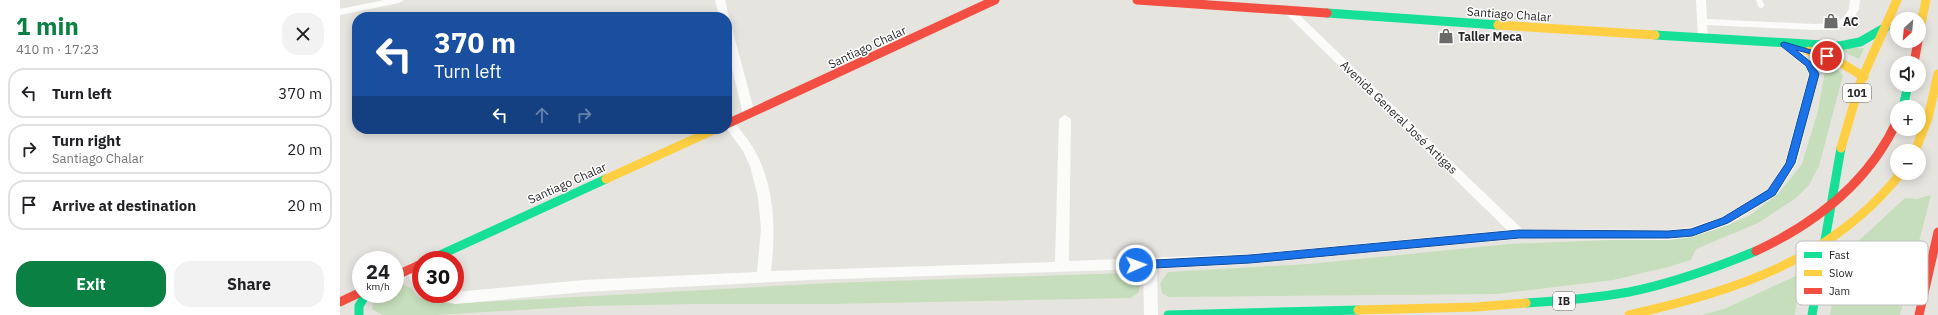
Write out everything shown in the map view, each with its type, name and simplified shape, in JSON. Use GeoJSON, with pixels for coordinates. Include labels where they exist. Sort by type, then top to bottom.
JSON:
{"type":"FeatureCollection","features":[{"type":"Feature","properties":{"kind":"main road","name":"Santiago Chalar"},"geometry":{"type":"LineString","coordinates":[[732,122],[995,0]]}},
{"type":"Feature","properties":{"kind":"main road","name":"Santiago Chalar"},"geometry":{"type":"LineString","coordinates":[[1137,0],[1784,44],[1796,43],[1843,45],[1856,43],[1886,27]]}},
{"type":"Feature","properties":{"kind":"main road","name":"Avenida General José Artigas"},"geometry":{"type":"LineString","coordinates":[[1279,0],[1288,10]]}},
{"type":"Feature","properties":{"kind":"main road","name":"101"},"geometry":{"type":"LineString","coordinates":[[1825,241],[1838,163],[1856,95],[1897,0]]}},
{"type":"Feature","properties":{"kind":"main road"},"geometry":{"type":"LineString","coordinates":[[1923,12],[1926,0]]}},
{"type":"Feature","properties":{"kind":"main road","name":"Santiago Chalar"},"geometry":{"type":"LineString","coordinates":[[1784,44],[1837,59],[1850,66],[1864,77]]}},
{"type":"Feature","properties":{"kind":"main road"},"geometry":{"type":"LineString","coordinates":[[1918,144],[1928,118],[1938,74]]}},
{"type":"Feature","properties":{"kind":"main road","name":"Santiago Chalar"},"geometry":{"type":"LineString","coordinates":[[449,251],[705,134]]}},
{"type":"Feature","properties":{"kind":"main road","name":"IB"},"geometry":{"type":"LineString","coordinates":[[1168,315],[1476,307],[1560,301],[1610,294],[1661,284],[1714,268],[1762,248],[1797,230],[1859,181],[1881,153],[1890,134]]}},
{"type":"Feature","properties":{"kind":"main road"},"geometry":{"type":"LineString","coordinates":[[1828,241],[1844,231],[1888,192],[1896,180]]}},
{"type":"Feature","properties":{"kind":"main road"},"geometry":{"type":"LineString","coordinates":[[1928,276],[1938,232]]}},
{"type":"Feature","properties":{"kind":"main road"},"geometry":{"type":"LineString","coordinates":[[1629,315],[1676,306],[1721,292],[1763,277],[1796,260]]}},
{"type":"Feature","properties":{"kind":"main road"},"geometry":{"type":"LineString","coordinates":[[340,302],[352,296]]}},
{"type":"Feature","properties":{"kind":"main road"},"geometry":{"type":"LineString","coordinates":[[359,315],[359,306],[361,303]]}},
{"type":"Feature","properties":{"kind":"main road","name":"101"},"geometry":{"type":"LineString","coordinates":[[1812,315],[1814,305]]}},
{"type":"Feature","properties":{"kind":"main road"},"geometry":{"type":"LineString","coordinates":[[1919,315],[1921,305]]}},
{"type":"Feature","properties":{"kind":"street"},"geometry":{"type":"LineString","coordinates":[[340,12],[399,0]]}},
{"type":"Feature","properties":{"kind":"street"},"geometry":{"type":"LineString","coordinates":[[720,0],[723,12]]}},
{"type":"Feature","properties":{"kind":"street"},"geometry":{"type":"LineString","coordinates":[[1701,0],[1703,39]]}},
{"type":"Feature","properties":{"kind":"street"},"geometry":{"type":"LineString","coordinates":[[1702,22],[1815,27],[1836,26],[1847,20],[1854,8],[1856,0]]}},
{"type":"Feature","properties":{"kind":"street","name":"Avenida General José Artigas"},"geometry":{"type":"LineString","coordinates":[[1288,10],[1519,234]]}},
{"type":"Feature","properties":{"kind":"street"},"geometry":{"type":"LineString","coordinates":[[464,297],[584,286],[1250,259],[1519,234],[1668,235],[1692,232],[1725,221],[1772,192],[1791,163],[1814,74],[1809,65],[1784,44]]}},
{"type":"Feature","properties":{"kind":"street"},"geometry":{"type":"LineString","coordinates":[[732,48],[748,114]]}},
{"type":"Feature","properties":{"kind":"street"},"geometry":{"type":"LineString","coordinates":[[1062,267],[1065,119]]}},
{"type":"Feature","properties":{"kind":"street"},"geometry":{"type":"LineString","coordinates":[[732,129],[749,151],[766,198],[768,234],[763,278]]}},
{"type":"Feature","properties":{"kind":"street"},"geometry":{"type":"LineString","coordinates":[[1150,264],[1151,315]]}},
{"type":"Feature","properties":{"kind":"green space"},"geometry":{"type":"Polygon","coordinates":[[[1840,48],[1864,49],[1859,59],[1840,50],[1840,48]]]}},
{"type":"Feature","properties":{"kind":"green space"},"geometry":{"type":"Polygon","coordinates":[[[1807,54],[1826,62],[1843,75],[1819,166],[1809,185],[1796,198],[1758,223],[1696,249],[1691,260],[1613,280],[1496,294],[1169,297],[1162,293],[1160,283],[1168,272],[1309,264],[1509,244],[1683,237],[1715,230],[1749,216],[1779,193],[1802,164],[1818,111],[1825,71],[1807,54]]]}},
{"type":"Feature","properties":{"kind":"green space"},"geometry":{"type":"Polygon","coordinates":[[[1931,195],[1919,241],[1858,241],[1905,198],[1917,199],[1931,195]]]}},
{"type":"Feature","properties":{"kind":"green space"},"geometry":{"type":"Polygon","coordinates":[[[1129,273],[1140,282],[1139,292],[1131,298],[831,304],[586,306],[435,315],[382,315],[372,309],[373,303],[404,303],[404,285],[412,289],[412,303],[465,303],[831,283],[1129,273]]]}},
{"type":"Feature","properties":{"kind":"green space"},"geometry":{"type":"Polygon","coordinates":[[[1796,276],[1795,315],[1701,315],[1724,309],[1796,276]]]}},
{"type":"Feature","properties":{"kind":"green space"},"geometry":{"type":"Polygon","coordinates":[[[1832,305],[1903,305],[1900,315],[1830,315],[1832,305]]]}},
{"type":"Feature","properties":{"kind":"traffic: fast"},"geometry":{"type":"LineString","coordinates":[[1327,13],[1498,25]]}},
{"type":"Feature","properties":{"kind":"traffic: fast"},"geometry":{"type":"LineString","coordinates":[[1655,35],[1839,46],[1860,42],[1886,27]]}},
{"type":"Feature","properties":{"kind":"traffic: fast"},"geometry":{"type":"LineString","coordinates":[[1905,100],[1906,92]]}},
{"type":"Feature","properties":{"kind":"traffic: fast"},"geometry":{"type":"LineString","coordinates":[[1824,241],[1841,148]]}},
{"type":"Feature","properties":{"kind":"traffic: fast"},"geometry":{"type":"LineString","coordinates":[[449,251],[606,179]]}},
{"type":"Feature","properties":{"kind":"traffic: fast"},"geometry":{"type":"LineString","coordinates":[[1526,303],[1568,300],[1647,288],[1720,265],[1756,251]]}},
{"type":"Feature","properties":{"kind":"traffic: fast"},"geometry":{"type":"LineString","coordinates":[[359,315],[359,306],[361,303]]}},
{"type":"Feature","properties":{"kind":"traffic: fast"},"geometry":{"type":"LineString","coordinates":[[1812,315],[1814,305]]}},
{"type":"Feature","properties":{"kind":"traffic: fast"},"geometry":{"type":"LineString","coordinates":[[1168,315],[1358,310]]}},
{"type":"Feature","properties":{"kind":"traffic: slow"},"geometry":{"type":"LineString","coordinates":[[1841,148],[1860,83],[1897,0]]}},
{"type":"Feature","properties":{"kind":"traffic: slow"},"geometry":{"type":"LineString","coordinates":[[1923,12],[1926,0]]}},
{"type":"Feature","properties":{"kind":"traffic: slow"},"geometry":{"type":"LineString","coordinates":[[1498,25],[1655,35]]}},
{"type":"Feature","properties":{"kind":"traffic: slow"},"geometry":{"type":"LineString","coordinates":[[1809,51],[1838,61],[1864,77]]}},
{"type":"Feature","properties":{"kind":"traffic: slow"},"geometry":{"type":"LineString","coordinates":[[1918,144],[1928,118],[1938,74]]}},
{"type":"Feature","properties":{"kind":"traffic: slow"},"geometry":{"type":"LineString","coordinates":[[606,179],[705,134]]}},
{"type":"Feature","properties":{"kind":"traffic: slow"},"geometry":{"type":"LineString","coordinates":[[1829,241],[1879,200],[1895,180]]}},
{"type":"Feature","properties":{"kind":"traffic: slow"},"geometry":{"type":"LineString","coordinates":[[1629,315],[1696,299],[1729,289],[1761,277],[1796,260]]}},
{"type":"Feature","properties":{"kind":"traffic: slow"},"geometry":{"type":"LineString","coordinates":[[1358,310],[1476,307],[1526,303]]}},
{"type":"Feature","properties":{"kind":"traffic: jam"},"geometry":{"type":"LineString","coordinates":[[732,122],[995,0]]}},
{"type":"Feature","properties":{"kind":"traffic: jam"},"geometry":{"type":"LineString","coordinates":[[1137,0],[1327,13]]}},
{"type":"Feature","properties":{"kind":"traffic: jam"},"geometry":{"type":"LineString","coordinates":[[1915,56],[1917,48]]}},
{"type":"Feature","properties":{"kind":"traffic: jam"},"geometry":{"type":"LineString","coordinates":[[1756,251],[1790,234],[1841,197],[1869,168],[1880,154],[1890,136]]}},
{"type":"Feature","properties":{"kind":"traffic: jam"},"geometry":{"type":"LineString","coordinates":[[1928,276],[1938,232]]}},
{"type":"Feature","properties":{"kind":"traffic: jam"},"geometry":{"type":"LineString","coordinates":[[404,272],[412,268]]}},
{"type":"Feature","properties":{"kind":"traffic: jam"},"geometry":{"type":"LineString","coordinates":[[340,302],[352,296]]}},
{"type":"Feature","properties":{"kind":"traffic: jam"},"geometry":{"type":"LineString","coordinates":[[1919,315],[1921,305]]}},
{"type":"Feature","properties":{"kind":"place","name":"AC"},"geometry":{"type":"Point","coordinates":[1831,21]}},
{"type":"Feature","properties":{"kind":"place","name":"Taller Meca"},"geometry":{"type":"Point","coordinates":[1446,36]}},
{"type":"Feature","properties":{"kind":"route"},"geometry":{"type":"LineString","coordinates":[[1136,265],[1250,259],[1519,234],[1668,235],[1692,232],[1725,221],[1772,192],[1791,163],[1814,74],[1809,65],[1784,44],[1818,52],[1827,56]]}}]}
